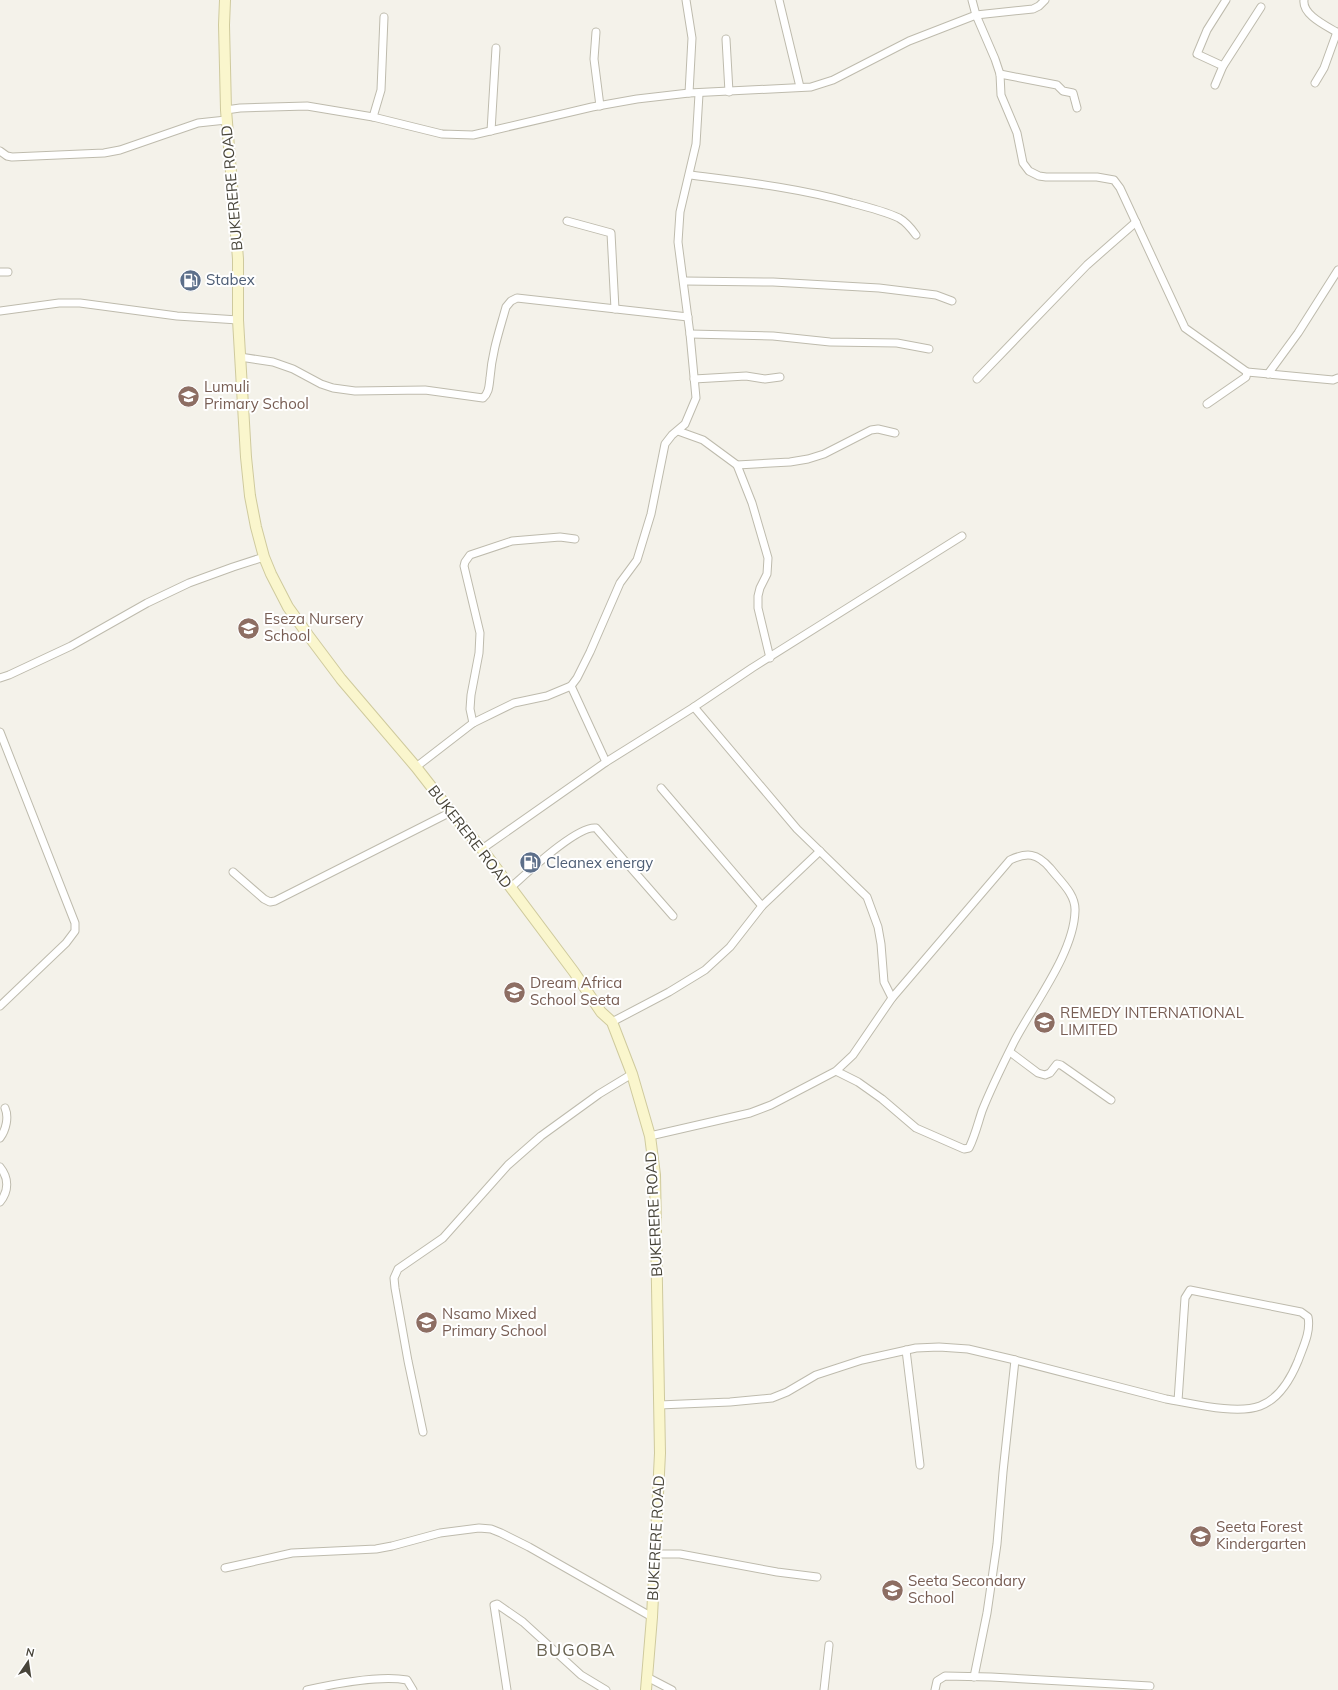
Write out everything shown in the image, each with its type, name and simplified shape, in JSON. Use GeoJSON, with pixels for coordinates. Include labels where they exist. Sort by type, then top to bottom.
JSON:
{"type":"FeatureCollection","features":[{"type":"Feature","properties":{"kind":"main road","name":"BUKERERE ROAD"},"geometry":{"type":"LineString","coordinates":[[225,0],[224,25],[226,120],[238,259],[238,320],[246,457],[250,496],[264,557],[271,574],[292,613],[341,679],[416,767],[482,849],[574,972],[601,1012],[612,1022],[632,1074],[650,1136],[655,1174],[660,1453],[656,1554],[646,1690]]}},
{"type":"Feature","properties":{"kind":"street"},"geometry":{"type":"LineString","coordinates":[[686,0],[692,38],[689,93]]}},
{"type":"Feature","properties":{"kind":"street"},"geometry":{"type":"LineString","coordinates":[[779,0],[800,87]]}},
{"type":"Feature","properties":{"kind":"street"},"geometry":{"type":"LineString","coordinates":[[972,0],[976,15],[995,59],[1000,74],[1001,94],[1017,133],[1023,163],[1029,171],[1039,176],[1046,177],[1073,176],[1112,179],[1120,188],[1185,328],[1248,372],[1333,380],[1338,378]]}},
{"type":"Feature","properties":{"kind":"street"},"geometry":{"type":"LineString","coordinates":[[226,110],[240,108],[307,106],[373,117],[442,134],[473,135],[637,99],[689,93],[699,94],[811,87],[833,80],[908,41],[976,15],[1033,9],[1046,0]]}},
{"type":"Feature","properties":{"kind":"street"},"geometry":{"type":"LineString","coordinates":[[1223,66],[1197,54],[1206,30],[1226,0]]}},
{"type":"Feature","properties":{"kind":"street"},"geometry":{"type":"LineString","coordinates":[[1304,0],[1305,8],[1309,13],[1338,33],[1324,68],[1315,84]]}},
{"type":"Feature","properties":{"kind":"street"},"geometry":{"type":"LineString","coordinates":[[1216,85],[1223,66],[1261,7]]}},
{"type":"Feature","properties":{"kind":"street"},"geometry":{"type":"LineString","coordinates":[[373,117],[381,90],[384,17]]}},
{"type":"Feature","properties":{"kind":"street"},"geometry":{"type":"LineString","coordinates":[[596,32],[594,59],[600,106]]}},
{"type":"Feature","properties":{"kind":"street"},"geometry":{"type":"LineString","coordinates":[[726,39],[729,92]]}},
{"type":"Feature","properties":{"kind":"street"},"geometry":{"type":"LineString","coordinates":[[491,131],[496,48]]}},
{"type":"Feature","properties":{"kind":"street"},"geometry":{"type":"LineString","coordinates":[[1000,74],[1057,85],[1063,91],[1073,93],[1076,108]]}},
{"type":"Feature","properties":{"kind":"street"},"geometry":{"type":"LineString","coordinates":[[416,767],[473,723],[514,703],[547,696],[571,686],[577,678],[590,652],[620,583],[637,560],[651,514],[665,444],[688,418],[696,398],[684,281],[678,242],[678,227],[680,212],[690,175],[696,144],[699,94]]}},
{"type":"Feature","properties":{"kind":"street"},"geometry":{"type":"LineString","coordinates":[[0,152],[12,157],[104,153],[120,150],[198,123],[226,120]]}},
{"type":"Feature","properties":{"kind":"street"},"geometry":{"type":"LineString","coordinates":[[690,175],[765,184],[830,197],[892,215],[907,224],[916,234]]}},
{"type":"Feature","properties":{"kind":"street"},"geometry":{"type":"LineString","coordinates":[[567,221],[611,233],[615,309]]}},
{"type":"Feature","properties":{"kind":"street"},"geometry":{"type":"LineString","coordinates":[[977,379],[1087,266],[1136,222]]}},
{"type":"Feature","properties":{"kind":"street"},"geometry":{"type":"LineString","coordinates":[[1268,374],[1298,333],[1338,270]]}},
{"type":"Feature","properties":{"kind":"street"},"geometry":{"type":"LineString","coordinates":[[684,281],[773,282],[879,288],[936,296],[952,301]]}},
{"type":"Feature","properties":{"kind":"street"},"geometry":{"type":"LineString","coordinates":[[240,357],[273,362],[333,388],[355,391],[425,390],[483,398],[489,389],[493,350],[506,307],[511,301],[517,298],[688,317]]}},
{"type":"Feature","properties":{"kind":"street"},"geometry":{"type":"LineString","coordinates":[[0,311],[59,303],[80,303],[177,316],[238,320]]}},
{"type":"Feature","properties":{"kind":"street"},"geometry":{"type":"LineString","coordinates":[[690,334],[773,336],[834,342],[865,341],[897,343],[929,349]]}},
{"type":"Feature","properties":{"kind":"street"},"geometry":{"type":"LineString","coordinates":[[1207,404],[1246,378],[1248,372]]}},
{"type":"Feature","properties":{"kind":"street"},"geometry":{"type":"LineString","coordinates":[[694,379],[746,376],[765,379],[780,377]]}},
{"type":"Feature","properties":{"kind":"street"},"geometry":{"type":"LineString","coordinates":[[736,465],[790,462],[808,459],[824,454],[870,430],[878,429],[895,433]]}},
{"type":"Feature","properties":{"kind":"street"},"geometry":{"type":"LineString","coordinates":[[678,431],[703,440],[736,465],[752,503],[768,558],[767,574],[758,596],[758,608],[770,658]]}},
{"type":"Feature","properties":{"kind":"street"},"geometry":{"type":"LineString","coordinates":[[482,849],[606,762],[962,536]]}},
{"type":"Feature","properties":{"kind":"street"},"geometry":{"type":"LineString","coordinates":[[473,723],[470,710],[471,695],[480,633],[464,566],[465,562],[470,555],[512,541],[560,537],[575,539]]}},
{"type":"Feature","properties":{"kind":"street"},"geometry":{"type":"LineString","coordinates":[[0,678],[71,646],[147,603],[189,583],[264,557]]}},
{"type":"Feature","properties":{"kind":"street"},"geometry":{"type":"LineString","coordinates":[[571,686],[606,762]]}},
{"type":"Feature","properties":{"kind":"street"},"geometry":{"type":"LineString","coordinates":[[694,707],[797,829],[861,889],[867,897],[878,927],[884,982],[892,998]]}},
{"type":"Feature","properties":{"kind":"street"},"geometry":{"type":"LineString","coordinates":[[0,732],[75,923],[75,931],[66,943],[0,1006]]}},
{"type":"Feature","properties":{"kind":"street"},"geometry":{"type":"LineString","coordinates":[[660,788],[762,906]]}},
{"type":"Feature","properties":{"kind":"street"},"geometry":{"type":"LineString","coordinates":[[233,872],[264,899],[270,902],[275,901],[451,812]]}},
{"type":"Feature","properties":{"kind":"street"},"geometry":{"type":"LineString","coordinates":[[510,888],[554,849],[592,827],[596,828],[601,833],[673,916]]}},
{"type":"Feature","properties":{"kind":"street"},"geometry":{"type":"LineString","coordinates":[[612,1022],[670,992],[705,970],[730,947],[762,906],[782,889],[820,851]]}},
{"type":"Feature","properties":{"kind":"street"},"geometry":{"type":"LineString","coordinates":[[650,1136],[750,1113],[771,1105],[836,1071],[853,1055],[892,998],[1010,860],[1021,855],[1036,856],[1045,862],[1075,901],[1076,912],[1070,936],[1066,948],[1046,990],[1010,1052],[983,1110],[970,1146],[966,1149],[916,1128],[882,1099],[858,1082],[836,1071]]}},
{"type":"Feature","properties":{"kind":"street"},"geometry":{"type":"LineString","coordinates":[[1010,1052],[1038,1073],[1045,1075],[1050,1073],[1057,1064],[1061,1065],[1112,1100]]}},
{"type":"Feature","properties":{"kind":"street"},"geometry":{"type":"LineString","coordinates":[[423,1432],[395,1288],[394,1278],[398,1269],[443,1238],[508,1165],[541,1136],[599,1094],[632,1074]]}},
{"type":"Feature","properties":{"kind":"street"},"geometry":{"type":"LineString","coordinates":[[0,1138],[4,1132],[6,1123],[6,1108]]}},
{"type":"Feature","properties":{"kind":"street"},"geometry":{"type":"LineString","coordinates":[[0,1167],[5,1174],[7,1182],[7,1192],[0,1202]]}},
{"type":"Feature","properties":{"kind":"street"},"geometry":{"type":"LineString","coordinates":[[659,1405],[730,1402],[772,1398],[787,1392],[816,1375],[862,1360],[906,1350],[939,1347],[968,1349],[1178,1401],[1214,1407],[1243,1409],[1260,1406],[1273,1399],[1292,1376],[1308,1334],[1310,1323],[1308,1317],[1301,1312],[1190,1290],[1185,1298],[1178,1401]]}},
{"type":"Feature","properties":{"kind":"street"},"geometry":{"type":"LineString","coordinates":[[906,1350],[920,1465]]}},
{"type":"Feature","properties":{"kind":"street"},"geometry":{"type":"LineString","coordinates":[[974,1676],[987,1613],[997,1544],[1015,1360]]}},
{"type":"Feature","properties":{"kind":"street"},"geometry":{"type":"LineString","coordinates":[[224,1568],[292,1553],[376,1548],[392,1546],[440,1533],[479,1528],[491,1529],[502,1532],[652,1616]]}},
{"type":"Feature","properties":{"kind":"street"},"geometry":{"type":"LineString","coordinates":[[656,1554],[680,1554],[777,1572],[817,1577]]}},
{"type":"Feature","properties":{"kind":"street"},"geometry":{"type":"LineString","coordinates":[[507,1690],[495,1614],[494,1605],[497,1604],[523,1622],[581,1675],[606,1690]]}},
{"type":"Feature","properties":{"kind":"street"},"geometry":{"type":"LineString","coordinates":[[824,1690],[829,1645]]}},
{"type":"Feature","properties":{"kind":"street"},"geometry":{"type":"LineString","coordinates":[[935,1690],[937,1681],[942,1677],[974,1676],[1150,1686]]}},
{"type":"Feature","properties":{"kind":"street"},"geometry":{"type":"LineString","coordinates":[[647,1677],[672,1690]]}},
{"type":"Feature","properties":{"kind":"street"},"geometry":{"type":"LineString","coordinates":[[307,1690],[352,1682],[395,1678],[407,1680],[413,1690]]}},
{"type":"Feature","properties":{"kind":"place","name":"Stabex"},"geometry":{"type":"Point","coordinates":[190,280]}},
{"type":"Feature","properties":{"kind":"place","name":"Lumuli Primary School"},"geometry":{"type":"Point","coordinates":[189,396]}},
{"type":"Feature","properties":{"kind":"place","name":"Eseza Nursery School"},"geometry":{"type":"Point","coordinates":[248,628]}},
{"type":"Feature","properties":{"kind":"place","name":"Cleanex energy"},"geometry":{"type":"Point","coordinates":[531,863]}},
{"type":"Feature","properties":{"kind":"place","name":"Dream Africa School Seeta"},"geometry":{"type":"Point","coordinates":[515,992]}},
{"type":"Feature","properties":{"kind":"place","name":"REMEDY INTERNATIONAL LIMITED"},"geometry":{"type":"Point","coordinates":[1045,1022]}},
{"type":"Feature","properties":{"kind":"place","name":"Nsamo Mixed Primary School"},"geometry":{"type":"Point","coordinates":[426,1323]}},
{"type":"Feature","properties":{"kind":"place","name":"Seeta Forest Kindergarten"},"geometry":{"type":"Point","coordinates":[1200,1536]}},
{"type":"Feature","properties":{"kind":"place","name":"Seeta Secondary School"},"geometry":{"type":"Point","coordinates":[892,1590]}},
{"type":"Feature","properties":{"kind":"district","name":"BUGOBA"},"geometry":{"type":"Point","coordinates":[576,1650]}}]}
